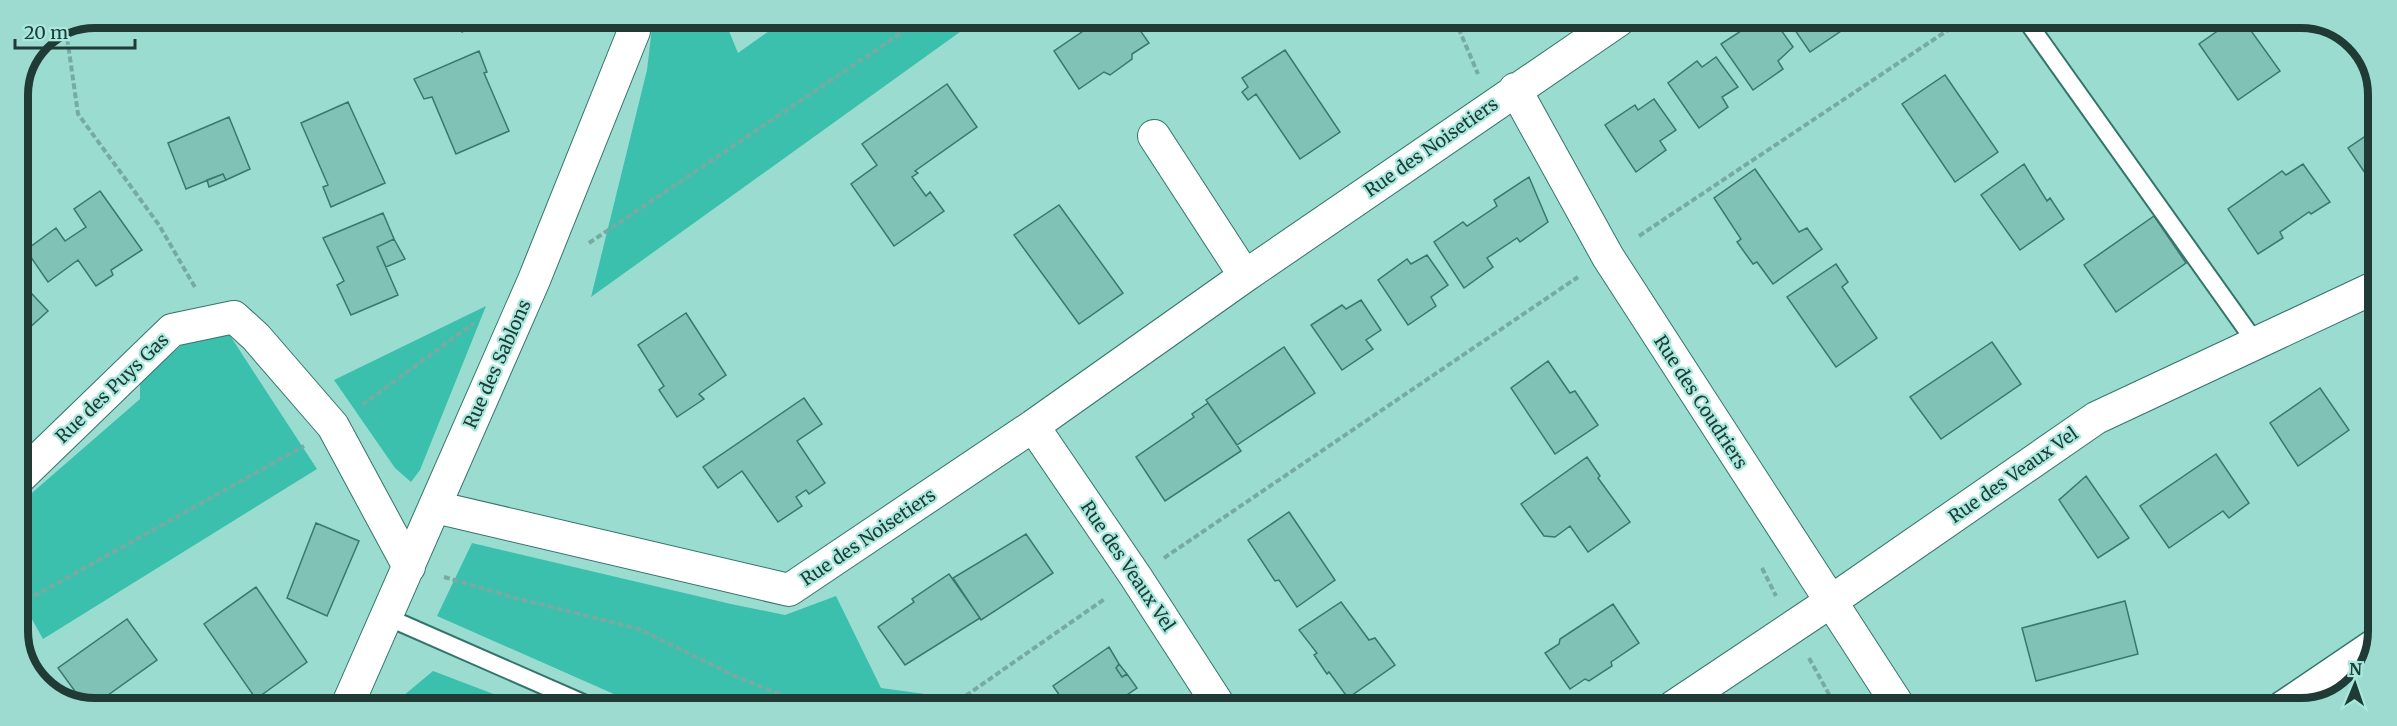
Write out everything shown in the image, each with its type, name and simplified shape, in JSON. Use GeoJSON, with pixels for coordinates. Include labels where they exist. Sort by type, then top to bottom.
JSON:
{"type":"FeatureCollection","features":[{"type":"Feature","properties":{"kind":"street","name":"Rue des Sablons"},"geometry":{"type":"LineString","coordinates":[[351,698],[534,280],[634,31],[633,28]]}},
{"type":"Feature","properties":{"kind":"street","name":"Rue des Noisetiers"},"geometry":{"type":"LineString","coordinates":[[435,507],[789,590],[1033,426],[1245,276],[1607,28]]}},
{"type":"Feature","properties":{"kind":"street","name":"Rue des Coudriers"},"geometry":{"type":"LineString","coordinates":[[1503,98],[1893,698]]}},
{"type":"Feature","properties":{"kind":"street"},"geometry":{"type":"LineString","coordinates":[[1154,136],[1245,276]]}},
{"type":"Feature","properties":{"kind":"street","name":"Rue des Veaux Vel"},"geometry":{"type":"LineString","coordinates":[[1686,698],[2096,418],[2368,291]]}},
{"type":"Feature","properties":{"kind":"street","name":"Rue des Puys Gas"},"geometry":{"type":"LineString","coordinates":[[29,469],[172,330],[234,317],[256,337],[333,426],[409,567]]}},
{"type":"Feature","properties":{"kind":"street","name":"Rue des Veaux Vel"},"geometry":{"type":"LineString","coordinates":[[1033,426],[1136,577],[1214,698]]}},
{"type":"Feature","properties":{"kind":"street"},"geometry":{"type":"LineString","coordinates":[[2298,698],[2364,653]]}},
{"type":"Feature","properties":{"kind":"lane"},"geometry":{"type":"LineString","coordinates":[[2032,28],[2256,343]]}},
{"type":"Feature","properties":{"kind":"lane"},"geometry":{"type":"LineString","coordinates":[[387,617],[572,698]]}},
{"type":"Feature","properties":{"kind":"path"},"geometry":{"type":"LineString","coordinates":[[1460,28],[1503,98]]}},
{"type":"Feature","properties":{"kind":"path"},"geometry":{"type":"LineString","coordinates":[[962,698],[1136,577],[1608,257],[1951,28]]}},
{"type":"Feature","properties":{"kind":"path"},"geometry":{"type":"LineString","coordinates":[[66,36],[78,114],[159,225],[199,294]]}},
{"type":"Feature","properties":{"kind":"path"},"geometry":{"type":"LineString","coordinates":[[409,567],[512,597],[639,629],[737,678],[788,698]]}},
{"type":"Feature","properties":{"kind":"green space"},"geometry":{"type":"Polygon","coordinates":[[[652,28],[728,28],[738,53],[773,28],[965,28],[591,297],[647,70],[652,28]]]}},
{"type":"Feature","properties":{"kind":"green space"},"geometry":{"type":"Polygon","coordinates":[[[486,306],[420,470],[411,482],[395,468],[334,380],[486,306]]]}},
{"type":"Feature","properties":{"kind":"green space"},"geometry":{"type":"Polygon","coordinates":[[[227,331],[317,469],[43,639],[29,614],[29,496],[140,399],[140,382],[195,333],[227,331]]]}},
{"type":"Feature","properties":{"kind":"green space"},"geometry":{"type":"Polygon","coordinates":[[[472,543],[785,615],[836,596],[881,688],[954,698],[623,698],[437,616],[472,543]]]}},
{"type":"Feature","properties":{"kind":"green space"},"geometry":{"type":"Polygon","coordinates":[[[433,671],[504,698],[402,698],[433,671]]]}},
{"type":"Feature","properties":{"kind":"building"},"geometry":{"type":"Polygon","coordinates":[[[1088,28],[1138,28],[1149,43],[1132,54],[1132,59],[1110,75],[1104,72],[1079,89],[1054,51],[1088,28]]]}},
{"type":"Feature","properties":{"kind":"building"},"geometry":{"type":"Polygon","coordinates":[[[1745,28],[1780,28],[1793,47],[1778,61],[1783,69],[1753,90],[1721,44],[1745,28]]]}},
{"type":"Feature","properties":{"kind":"building"},"geometry":{"type":"Polygon","coordinates":[[[1794,28],[1839,28],[1841,31],[1810,52],[1794,28]]]}},
{"type":"Feature","properties":{"kind":"building"},"geometry":{"type":"Polygon","coordinates":[[[2222,28],[2249,28],[2280,71],[2238,100],[2199,44],[2222,28]]]}},
{"type":"Feature","properties":{"kind":"building"},"geometry":{"type":"Polygon","coordinates":[[[1285,50],[1340,132],[1300,159],[1256,94],[1248,100],[1242,92],[1248,87],[1242,78],[1285,50]]]}},
{"type":"Feature","properties":{"kind":"building"},"geometry":{"type":"Polygon","coordinates":[[[479,51],[487,72],[484,73],[509,131],[456,154],[432,97],[424,99],[414,79],[479,51]]]}},
{"type":"Feature","properties":{"kind":"building"},"geometry":{"type":"Polygon","coordinates":[[[1716,57],[1738,87],[1722,97],[1728,107],[1699,128],[1668,83],[1697,61],[1702,67],[1716,57]]]}},
{"type":"Feature","properties":{"kind":"building"},"geometry":{"type":"Polygon","coordinates":[[[1945,75],[1998,152],[1955,182],[1902,104],[1945,75]]]}},
{"type":"Feature","properties":{"kind":"building"},"geometry":{"type":"Polygon","coordinates":[[[947,84],[977,127],[915,171],[918,173],[912,177],[926,196],[930,192],[944,211],[894,246],[851,184],[877,165],[862,144],[947,84]]]}},
{"type":"Feature","properties":{"kind":"building"},"geometry":{"type":"Polygon","coordinates":[[[1654,99],[1676,130],[1660,141],[1666,150],[1636,172],[1605,125],[1635,105],[1638,110],[1654,99]]]}},
{"type":"Feature","properties":{"kind":"building"},"geometry":{"type":"Polygon","coordinates":[[[348,102],[385,183],[331,207],[323,187],[328,185],[301,123],[348,102]]]}},
{"type":"Feature","properties":{"kind":"building"},"geometry":{"type":"Polygon","coordinates":[[[229,117],[250,169],[226,180],[223,174],[186,189],[168,143],[229,117]]]}},
{"type":"Feature","properties":{"kind":"building"},"geometry":{"type":"Polygon","coordinates":[[[2368,134],[2368,177],[2348,148],[2368,134]]]}},
{"type":"Feature","properties":{"kind":"building"},"geometry":{"type":"Polygon","coordinates":[[[2024,164],[2047,201],[2050,198],[2064,219],[2020,250],[1981,195],[2024,164]]]}},
{"type":"Feature","properties":{"kind":"building"},"geometry":{"type":"Polygon","coordinates":[[[2303,164],[2330,202],[2311,214],[2309,212],[2280,232],[2283,238],[2258,254],[2228,209],[2282,171],[2286,175],[2303,164]]]}},
{"type":"Feature","properties":{"kind":"building"},"geometry":{"type":"Polygon","coordinates":[[[1755,169],[1799,232],[1807,228],[1822,249],[1773,284],[1757,262],[1753,264],[1737,242],[1741,239],[1714,198],[1755,169]]]}},
{"type":"Feature","properties":{"kind":"building"},"geometry":{"type":"Polygon","coordinates":[[[223,174],[226,180],[209,187],[207,180],[223,174]]]}},
{"type":"Feature","properties":{"kind":"building"},"geometry":{"type":"Polygon","coordinates":[[[1529,177],[1548,222],[1520,242],[1517,238],[1487,258],[1493,267],[1464,288],[1434,242],[1463,222],[1467,226],[1497,206],[1494,200],[1529,177]]]}},
{"type":"Feature","properties":{"kind":"building"},"geometry":{"type":"Polygon","coordinates":[[[100,191],[142,250],[111,270],[113,275],[96,286],[78,260],[48,282],[28,253],[28,248],[56,228],[65,241],[86,227],[74,209],[100,191]]]}},
{"type":"Feature","properties":{"kind":"building"},"geometry":{"type":"Polygon","coordinates":[[[1059,205],[1123,293],[1079,324],[1014,235],[1059,205]]]}},
{"type":"Feature","properties":{"kind":"building"},"geometry":{"type":"Polygon","coordinates":[[[383,213],[394,239],[377,247],[398,295],[351,315],[337,285],[344,281],[323,238],[383,213]]]}},
{"type":"Feature","properties":{"kind":"building"},"geometry":{"type":"Polygon","coordinates":[[[2154,216],[2186,263],[2116,312],[2084,265],[2154,216]]]}},
{"type":"Feature","properties":{"kind":"building"},"geometry":{"type":"Polygon","coordinates":[[[394,239],[405,259],[386,267],[377,247],[394,239]]]}},
{"type":"Feature","properties":{"kind":"building"},"geometry":{"type":"Polygon","coordinates":[[[1427,255],[1448,285],[1431,297],[1436,306],[1408,325],[1378,280],[1407,259],[1411,264],[1427,255]]]}},
{"type":"Feature","properties":{"kind":"building"},"geometry":{"type":"Polygon","coordinates":[[[1836,264],[1848,282],[1842,287],[1877,338],[1836,367],[1787,297],[1836,264]]]}},
{"type":"Feature","properties":{"kind":"building"},"geometry":{"type":"Polygon","coordinates":[[[28,290],[48,311],[28,329],[28,290]]]}},
{"type":"Feature","properties":{"kind":"building"},"geometry":{"type":"Polygon","coordinates":[[[1361,300],[1381,330],[1366,340],[1373,349],[1342,370],[1311,325],[1342,305],[1346,309],[1361,300]]]}},
{"type":"Feature","properties":{"kind":"building"},"geometry":{"type":"Polygon","coordinates":[[[686,313],[726,375],[699,394],[704,399],[677,417],[659,390],[664,386],[638,345],[686,313]]]}},
{"type":"Feature","properties":{"kind":"building"},"geometry":{"type":"Polygon","coordinates":[[[1992,342],[2021,384],[1941,439],[1910,397],[1992,342]]]}},
{"type":"Feature","properties":{"kind":"building"},"geometry":{"type":"Polygon","coordinates":[[[1284,347],[1315,393],[1237,445],[1206,400],[1284,347]]]}},
{"type":"Feature","properties":{"kind":"building"},"geometry":{"type":"Polygon","coordinates":[[[1548,361],[1570,393],[1575,391],[1598,425],[1555,454],[1511,388],[1548,361]]]}},
{"type":"Feature","properties":{"kind":"building"},"geometry":{"type":"Polygon","coordinates":[[[2320,388],[2349,430],[2298,466],[2270,423],[2320,388]]]}},
{"type":"Feature","properties":{"kind":"building"},"geometry":{"type":"Polygon","coordinates":[[[804,398],[822,424],[797,441],[825,483],[809,494],[806,490],[796,497],[802,506],[778,522],[742,471],[718,488],[703,467],[804,398]]]}},
{"type":"Feature","properties":{"kind":"building"},"geometry":{"type":"Polygon","coordinates":[[[1208,403],[1241,451],[1165,501],[1136,457],[1194,417],[1192,414],[1208,403]]]}},
{"type":"Feature","properties":{"kind":"building"},"geometry":{"type":"Polygon","coordinates":[[[2216,454],[2249,503],[2229,518],[2223,511],[2169,548],[2140,506],[2216,454]]]}},
{"type":"Feature","properties":{"kind":"building"},"geometry":{"type":"Polygon","coordinates":[[[1587,457],[1600,476],[1598,478],[1630,522],[1588,552],[1570,526],[1555,537],[1544,536],[1521,504],[1587,457]]]}},
{"type":"Feature","properties":{"kind":"building"},"geometry":{"type":"Polygon","coordinates":[[[2086,476],[2129,538],[2098,558],[2059,500],[2086,476]]]}},
{"type":"Feature","properties":{"kind":"building"},"geometry":{"type":"Polygon","coordinates":[[[1289,512],[1335,580],[1297,607],[1279,580],[1275,581],[1248,540],[1289,512]]]}},
{"type":"Feature","properties":{"kind":"building"},"geometry":{"type":"Polygon","coordinates":[[[316,523],[359,541],[327,616],[287,598],[316,523]]]}},
{"type":"Feature","properties":{"kind":"building"},"geometry":{"type":"Polygon","coordinates":[[[1026,534],[1053,573],[981,620],[953,578],[1026,534]]]}},
{"type":"Feature","properties":{"kind":"building"},"geometry":{"type":"Polygon","coordinates":[[[949,574],[980,618],[905,665],[878,627],[914,602],[912,599],[949,574]]]}},
{"type":"Feature","properties":{"kind":"building"},"geometry":{"type":"Polygon","coordinates":[[[256,587],[307,662],[255,698],[204,624],[256,587]]]}},
{"type":"Feature","properties":{"kind":"building"},"geometry":{"type":"Polygon","coordinates":[[[2125,601],[2138,654],[2036,681],[2022,628],[2125,601]]]}},
{"type":"Feature","properties":{"kind":"building"},"geometry":{"type":"Polygon","coordinates":[[[1341,602],[1369,640],[1375,638],[1395,665],[1348,698],[1329,672],[1327,674],[1314,655],[1317,653],[1299,630],[1341,602]]]}},
{"type":"Feature","properties":{"kind":"building"},"geometry":{"type":"Polygon","coordinates":[[[1613,604],[1639,643],[1611,662],[1612,666],[1589,681],[1585,679],[1570,689],[1545,653],[1559,644],[1560,639],[1613,604]]]}},
{"type":"Feature","properties":{"kind":"building"},"geometry":{"type":"Polygon","coordinates":[[[127,619],[157,660],[104,698],[78,695],[58,668],[127,619]]]}},
{"type":"Feature","properties":{"kind":"building"},"geometry":{"type":"Polygon","coordinates":[[[1109,647],[1119,664],[1116,668],[1122,677],[1127,674],[1137,688],[1122,698],[1061,698],[1053,686],[1109,647]]]}},
{"type":"Feature","properties":{"kind":"building"},"geometry":{"type":"Polygon","coordinates":[[[1119,664],[1127,674],[1122,677],[1116,668],[1119,664]]]}}]}
